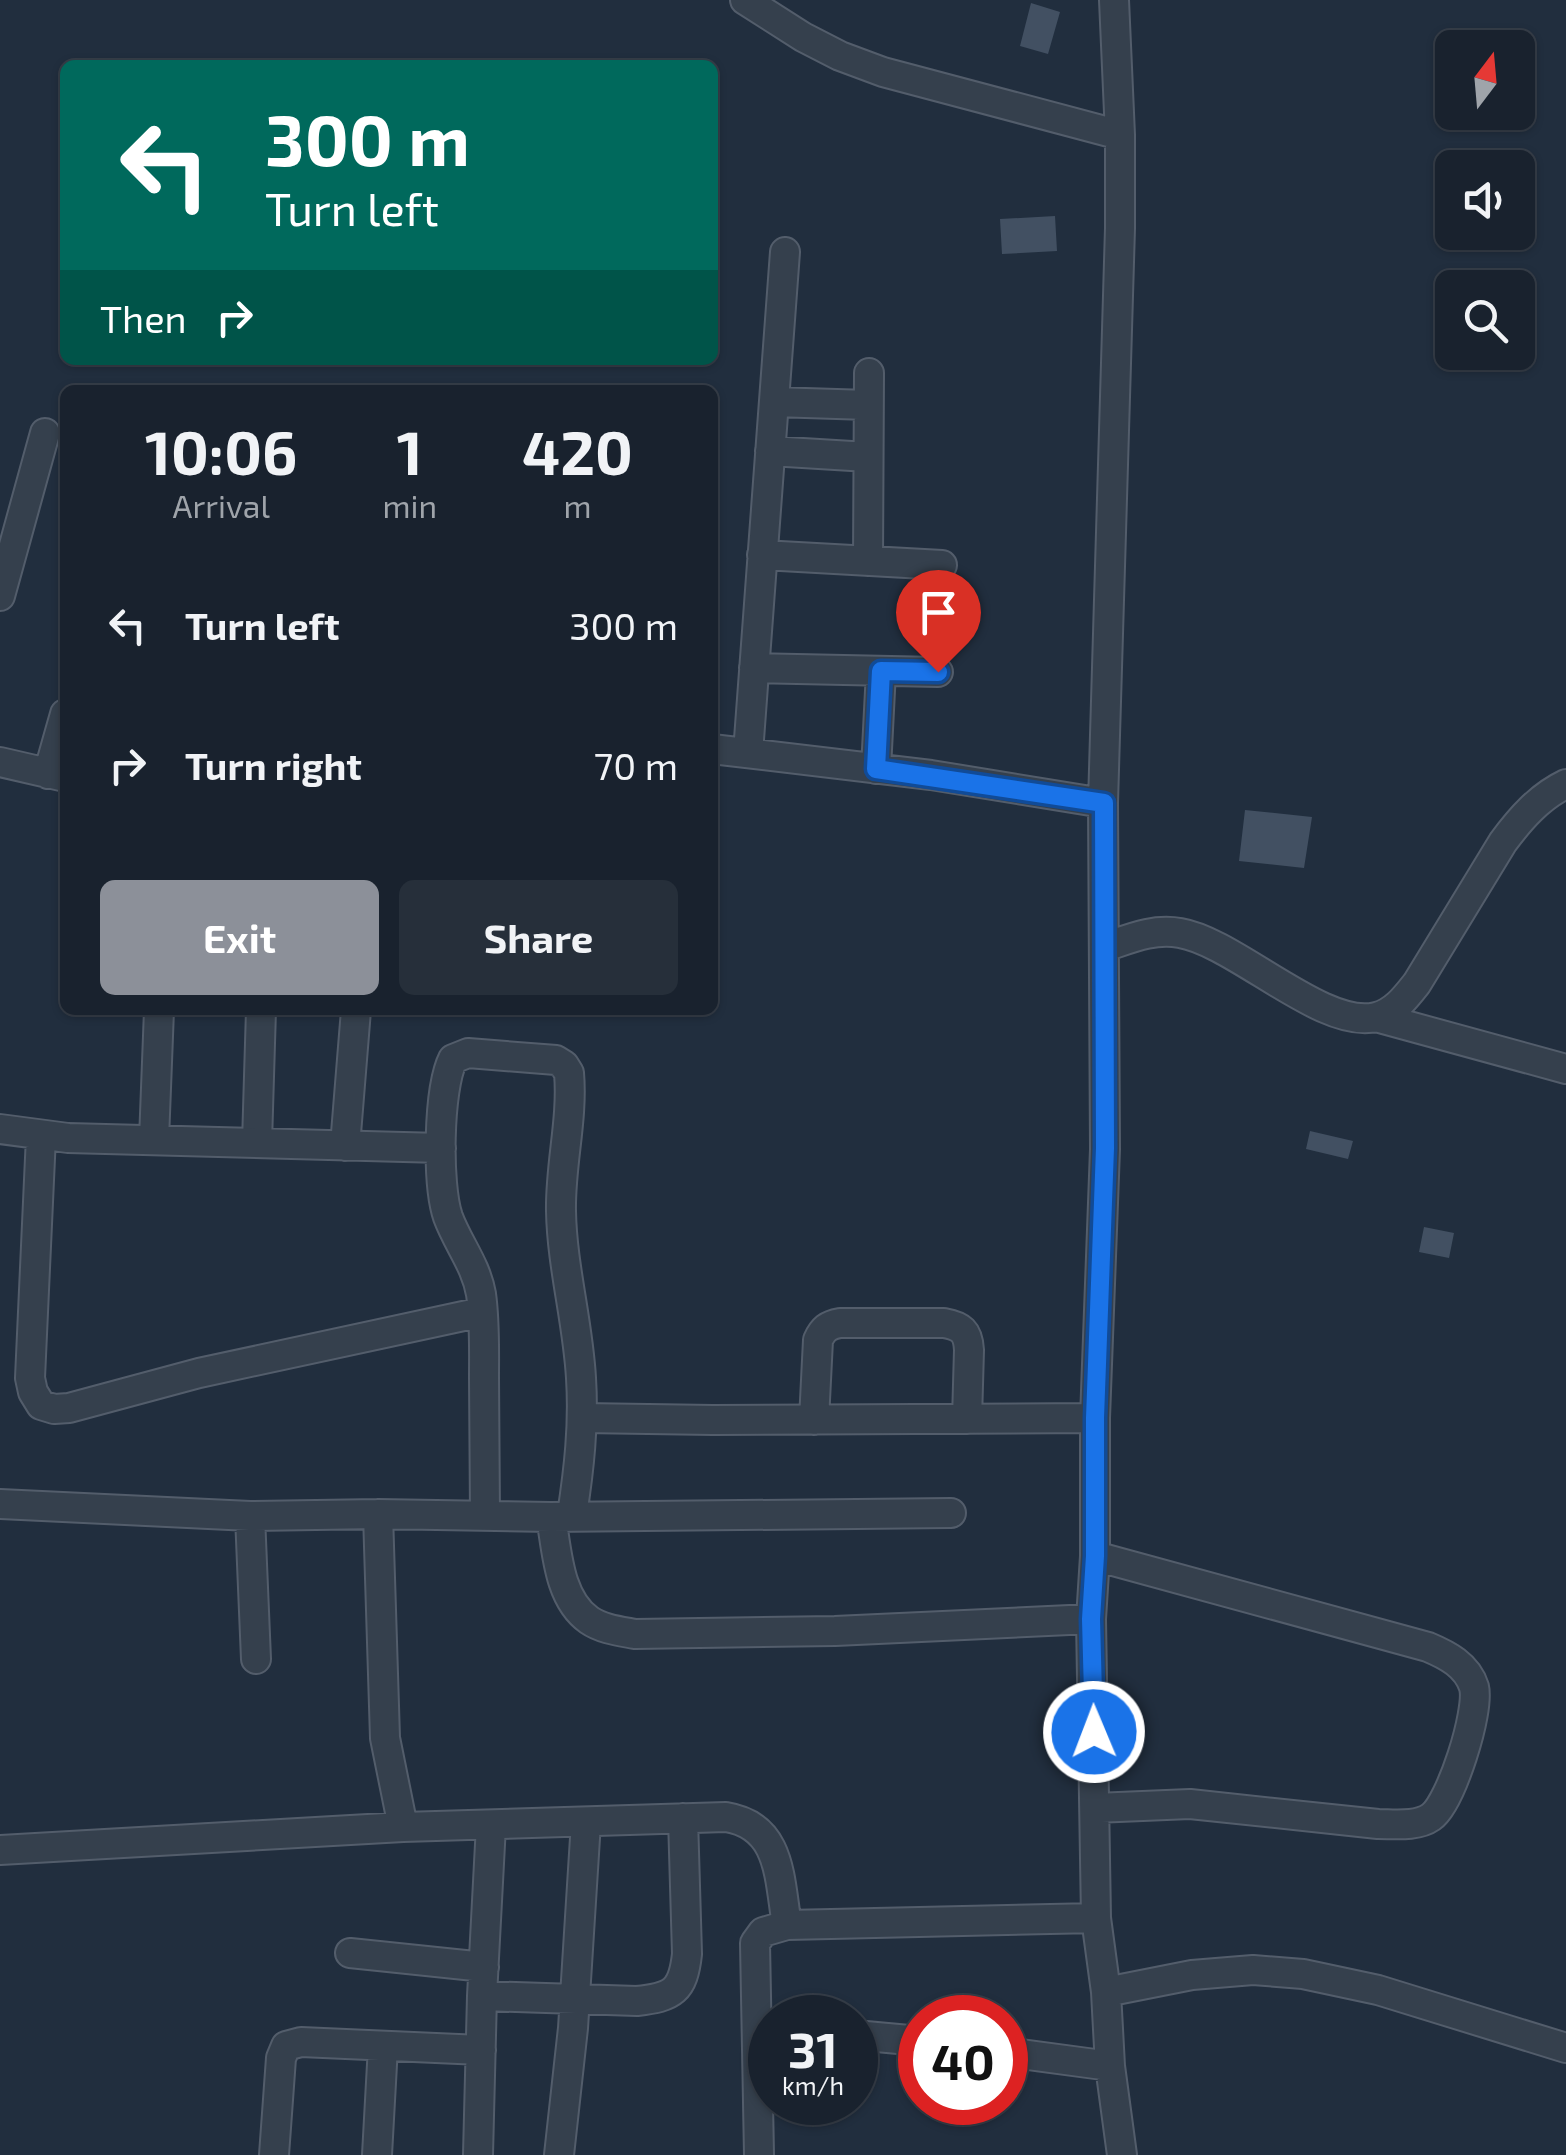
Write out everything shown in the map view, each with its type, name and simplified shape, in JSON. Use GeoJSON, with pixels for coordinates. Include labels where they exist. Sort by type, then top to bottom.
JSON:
{"type":"FeatureCollection","features":[{"type":"Feature","properties":{"kind":"street"},"geometry":{"type":"LineString","coordinates":[[745,0],[803,37],[883,72],[1120,135]]}},
{"type":"Feature","properties":{"kind":"street"},"geometry":{"type":"LineString","coordinates":[[1114,0],[1120,135],[1118,320],[1104,803],[1105,1148],[1091,1619],[1096,1918],[1122,2155]]}},
{"type":"Feature","properties":{"kind":"street"},"geometry":{"type":"LineString","coordinates":[[748,753],[785,252]]}},
{"type":"Feature","properties":{"kind":"street"},"geometry":{"type":"LineString","coordinates":[[868,373],[868,561]]}},
{"type":"Feature","properties":{"kind":"street"},"geometry":{"type":"LineString","coordinates":[[774,402],[868,406]]}},
{"type":"Feature","properties":{"kind":"street"},"geometry":{"type":"LineString","coordinates":[[0,596],[44,433]]}},
{"type":"Feature","properties":{"kind":"street"},"geometry":{"type":"LineString","coordinates":[[770,450],[868,456]]}},
{"type":"Feature","properties":{"kind":"street"},"geometry":{"type":"LineString","coordinates":[[762,555],[942,566]]}},
{"type":"Feature","properties":{"kind":"street"},"geometry":{"type":"LineString","coordinates":[[754,668],[938,672]]}},
{"type":"Feature","properties":{"kind":"street"},"geometry":{"type":"LineString","coordinates":[[876,769],[881,671]]}},
{"type":"Feature","properties":{"kind":"street"},"geometry":{"type":"LineString","coordinates":[[0,762],[56,775],[60,748]]}},
{"type":"Feature","properties":{"kind":"street"},"geometry":{"type":"LineString","coordinates":[[718,750],[1104,803]]}},
{"type":"Feature","properties":{"kind":"street"},"geometry":{"type":"LineString","coordinates":[[1376,1017],[1400,1004],[1417,984],[1519,822],[1537,803],[1566,784]]}},
{"type":"Feature","properties":{"kind":"street"},"geometry":{"type":"LineString","coordinates":[[1105,947],[1143,934],[1182,933],[1214,946],[1324,1008],[1350,1017],[1376,1017],[1566,1069]]}},
{"type":"Feature","properties":{"kind":"street"},"geometry":{"type":"LineString","coordinates":[[154,1140],[160,1015]]}},
{"type":"Feature","properties":{"kind":"street"},"geometry":{"type":"LineString","coordinates":[[256,1143],[261,1015]]}},
{"type":"Feature","properties":{"kind":"street"},"geometry":{"type":"LineString","coordinates":[[345,1146],[356,1015]]}},
{"type":"Feature","properties":{"kind":"street"},"geometry":{"type":"LineString","coordinates":[[485,1516],[482,1312],[476,1274],[452,1227],[440,1171],[446,1078],[453,1059],[468,1053],[556,1060],[569,1073],[561,1208],[583,1418],[582,1446],[562,1516],[562,1574],[570,1599],[588,1619],[609,1630],[634,1634],[835,1631],[1091,1619]]}},
{"type":"Feature","properties":{"kind":"street"},"geometry":{"type":"LineString","coordinates":[[0,1129],[91,1139],[441,1148]]}},
{"type":"Feature","properties":{"kind":"street"},"geometry":{"type":"LineString","coordinates":[[40,1136],[30,1378],[40,1405],[69,1408],[198,1373],[482,1312]]}},
{"type":"Feature","properties":{"kind":"street"},"geometry":{"type":"LineString","coordinates":[[814,1420],[818,1340],[822,1330],[840,1322],[944,1323],[964,1330],[970,1350],[967,1418]]}},
{"type":"Feature","properties":{"kind":"street"},"geometry":{"type":"LineString","coordinates":[[583,1418],[1095,1418]]}},
{"type":"Feature","properties":{"kind":"street"},"geometry":{"type":"LineString","coordinates":[[0,1504],[250,1516],[952,1513]]}},
{"type":"Feature","properties":{"kind":"street"},"geometry":{"type":"LineString","coordinates":[[378,1514],[385,1738],[403,1827]]}},
{"type":"Feature","properties":{"kind":"street"},"geometry":{"type":"LineString","coordinates":[[250,1516],[256,1659]]}},
{"type":"Feature","properties":{"kind":"street"},"geometry":{"type":"LineString","coordinates":[[1095,1556],[1428,1647],[1451,1657],[1474,1687],[1474,1708],[1455,1778],[1444,1804],[1428,1819],[1405,1825],[1378,1824],[1190,1804],[1096,1808]]}},
{"type":"Feature","properties":{"kind":"street"},"geometry":{"type":"LineString","coordinates":[[0,1850],[403,1827],[726,1817],[744,1820],[760,1830],[770,1844],[787,1924]]}},
{"type":"Feature","properties":{"kind":"street"},"geometry":{"type":"LineString","coordinates":[[482,1996],[638,2002],[661,1999],[676,1990],[685,1973],[687,1954],[683,1818]]}},
{"type":"Feature","properties":{"kind":"street"},"geometry":{"type":"LineString","coordinates":[[559,2155],[575,2000],[586,1822]]}},
{"type":"Feature","properties":{"kind":"street"},"geometry":{"type":"LineString","coordinates":[[478,2155],[492,1824]]}},
{"type":"Feature","properties":{"kind":"street"},"geometry":{"type":"LineString","coordinates":[[760,1995],[755,1943],[763,1932],[787,1924],[1096,1918]]}},
{"type":"Feature","properties":{"kind":"street"},"geometry":{"type":"LineString","coordinates":[[350,1953],[484,1968]]}},
{"type":"Feature","properties":{"kind":"street"},"geometry":{"type":"LineString","coordinates":[[1106,1992],[1192,1975],[1253,1970],[1304,1974],[1378,1990],[1566,2048]]}},
{"type":"Feature","properties":{"kind":"street"},"geometry":{"type":"LineString","coordinates":[[274,2155],[281,2058],[286,2046],[301,2042],[480,2050]]}},
{"type":"Feature","properties":{"kind":"street"},"geometry":{"type":"LineString","coordinates":[[376,2155],[384,2046]]}},
{"type":"Feature","properties":{"kind":"street"},"geometry":{"type":"LineString","coordinates":[[1028,2055],[1110,2066]]}},
{"type":"Feature","properties":{"kind":"street"},"geometry":{"type":"LineString","coordinates":[[759,2155],[760,2125]]}},
{"type":"Feature","properties":{"kind":"building"},"geometry":{"type":"Polygon","coordinates":[[[1031,3],[1060,12],[1048,54],[1020,46],[1031,3]]]}},
{"type":"Feature","properties":{"kind":"building"},"geometry":{"type":"Polygon","coordinates":[[[1055,216],[1057,251],[1002,254],[1000,219],[1055,216]]]}},
{"type":"Feature","properties":{"kind":"building"},"geometry":{"type":"Polygon","coordinates":[[[1245,810],[1312,817],[1304,868],[1239,861],[1245,810]]]}},
{"type":"Feature","properties":{"kind":"building"},"geometry":{"type":"Polygon","coordinates":[[[1310,1131],[1353,1141],[1348,1159],[1306,1149],[1310,1131]]]}},
{"type":"Feature","properties":{"kind":"building"},"geometry":{"type":"Polygon","coordinates":[[[1424,1227],[1454,1233],[1449,1258],[1419,1252],[1424,1227]]]}},
{"type":"Feature","properties":{"kind":"route"},"geometry":{"type":"LineString","coordinates":[[938,672],[881,671],[876,769],[1104,803],[1105,1148],[1091,1619],[1094,1732]]}}]}
